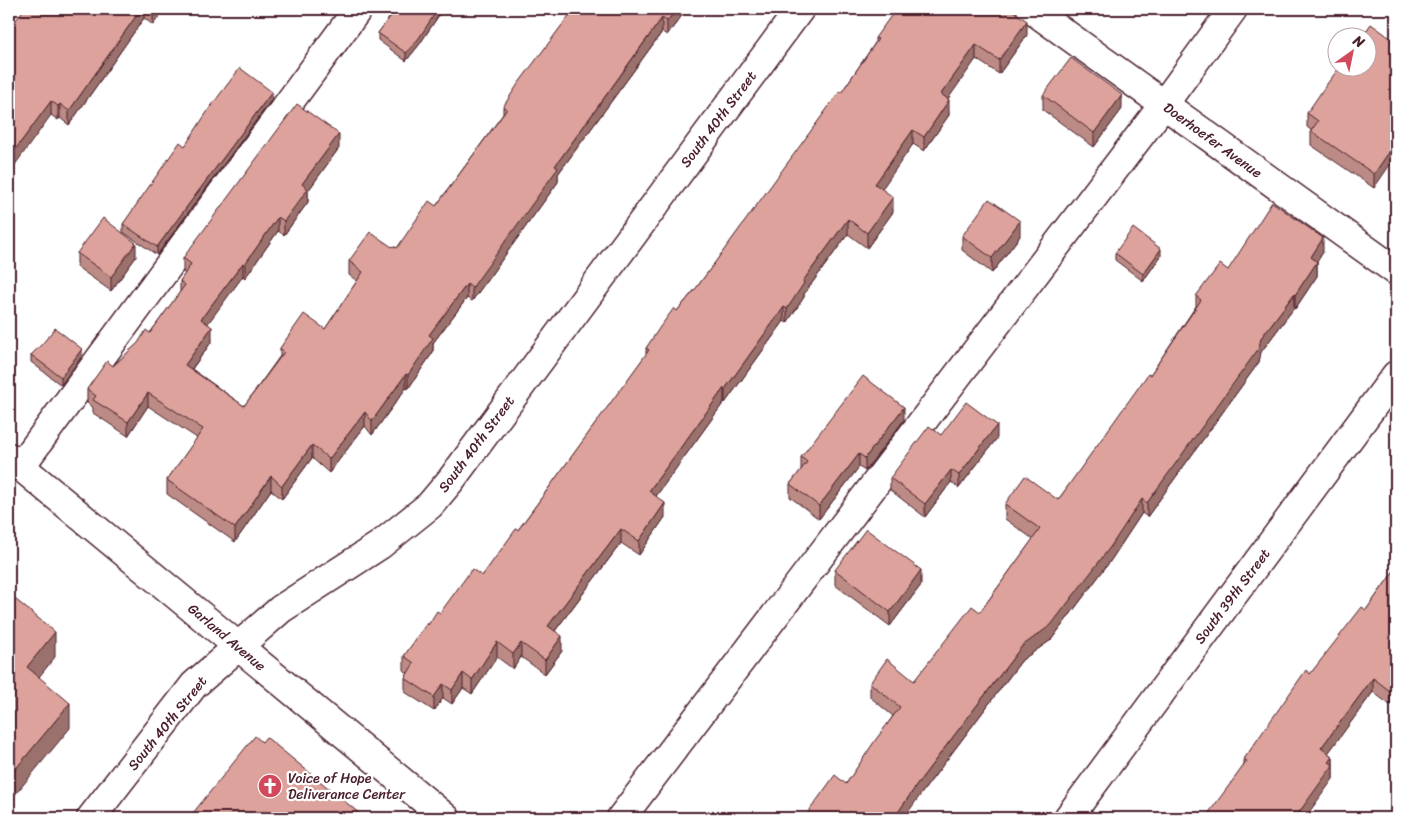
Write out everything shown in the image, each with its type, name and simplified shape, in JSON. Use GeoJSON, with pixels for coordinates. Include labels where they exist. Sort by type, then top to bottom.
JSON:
{"type":"FeatureCollection","features":[{"type":"Feature","properties":{"kind":"street"},"geometry":{"type":"LineString","coordinates":[[14,462],[358,9]]}},
{"type":"Feature","properties":{"kind":"street","name":"South 40th Street"},"geometry":{"type":"LineString","coordinates":[[91,818],[194,685],[280,609],[380,545],[430,505],[451,480],[800,9]]}},
{"type":"Feature","properties":{"kind":"street","name":"Doerhoefer Avenue"},"geometry":{"type":"LineString","coordinates":[[1031,9],[1396,271]]}},
{"type":"Feature","properties":{"kind":"street"},"geometry":{"type":"LineString","coordinates":[[621,818],[1164,104],[1233,9]]}},
{"type":"Feature","properties":{"kind":"street","name":"South 39th Street"},"geometry":{"type":"LineString","coordinates":[[1068,818],[1396,374]]}},
{"type":"Feature","properties":{"kind":"street","name":"Garland Avenue"},"geometry":{"type":"LineString","coordinates":[[14,462],[446,818]]}},
{"type":"Feature","properties":{"kind":"building"},"geometry":{"type":"Polygon","coordinates":[[[24,9],[141,9],[69,111],[60,104],[58,106],[51,101],[9,158],[9,30],[24,9]]]}},
{"type":"Feature","properties":{"kind":"building"},"geometry":{"type":"Polygon","coordinates":[[[396,9],[438,9],[419,38],[406,53],[378,33],[396,9]]]}},
{"type":"Feature","properties":{"kind":"building"},"geometry":{"type":"Polygon","coordinates":[[[574,9],[677,9],[667,21],[662,18],[555,166],[558,168],[472,288],[467,284],[429,335],[433,338],[408,375],[406,374],[372,421],[365,412],[329,459],[312,445],[282,486],[271,476],[235,528],[167,480],[203,429],[148,393],[128,422],[93,400],[96,396],[87,389],[107,361],[113,366],[138,343],[146,330],[150,333],[185,285],[180,281],[191,264],[183,258],[297,104],[339,134],[302,184],[308,189],[284,221],[278,217],[245,264],[243,263],[201,319],[212,327],[185,365],[244,406],[284,352],[280,348],[304,314],[325,329],[363,272],[349,261],[370,232],[392,247],[397,248],[429,201],[436,206],[507,109],[503,107],[518,84],[574,9]]]}},
{"type":"Feature","properties":{"kind":"building"},"geometry":{"type":"Polygon","coordinates":[[[896,9],[1010,9],[1027,21],[999,60],[976,45],[941,94],[949,100],[924,137],[913,130],[875,184],[893,197],[867,233],[848,219],[803,281],[804,283],[787,309],[784,307],[649,491],[665,503],[639,541],[621,529],[548,626],[562,636],[545,660],[521,643],[513,654],[497,642],[472,680],[463,673],[452,690],[443,684],[434,697],[405,678],[414,663],[404,656],[427,623],[428,625],[437,611],[440,613],[472,569],[482,576],[516,529],[518,530],[649,350],[646,348],[674,308],[677,311],[697,287],[840,91],[841,93],[878,39],[875,38],[896,9]]]}},
{"type":"Feature","properties":{"kind":"building"},"geometry":{"type":"Polygon","coordinates":[[[1371,24],[1377,28],[1368,28],[1371,24]]]}},
{"type":"Feature","properties":{"kind":"building"},"geometry":{"type":"Polygon","coordinates":[[[1378,29],[1396,42],[1396,142],[1374,174],[1311,131],[1318,121],[1307,113],[1332,78],[1378,78],[1378,29]]]}},
{"type":"Feature","properties":{"kind":"building"},"geometry":{"type":"Polygon","coordinates":[[[1071,58],[1122,95],[1094,133],[1043,95],[1071,58]]]}},
{"type":"Feature","properties":{"kind":"building"},"geometry":{"type":"Polygon","coordinates":[[[240,68],[272,92],[157,247],[123,224],[180,142],[185,146],[211,106],[240,68]]]}},
{"type":"Feature","properties":{"kind":"building"},"geometry":{"type":"Polygon","coordinates":[[[989,199],[1020,221],[992,258],[962,236],[989,199]]]}},
{"type":"Feature","properties":{"kind":"building"},"geometry":{"type":"Polygon","coordinates":[[[1272,202],[1323,238],[1311,257],[1317,262],[1295,295],[1261,338],[1259,348],[1147,503],[1142,499],[1111,546],[1051,625],[1022,646],[921,779],[894,818],[804,818],[835,775],[846,784],[900,707],[870,683],[887,659],[914,681],[972,606],[980,612],[1040,529],[1005,504],[1025,476],[1058,500],[1148,374],[1150,375],[1201,300],[1196,296],[1220,264],[1228,270],[1272,202]]]}},
{"type":"Feature","properties":{"kind":"building"},"geometry":{"type":"Polygon","coordinates":[[[103,218],[136,243],[111,277],[77,253],[103,218]]]}},
{"type":"Feature","properties":{"kind":"building"},"geometry":{"type":"Polygon","coordinates":[[[1133,228],[1161,249],[1143,274],[1115,253],[1133,228]]]}},
{"type":"Feature","properties":{"kind":"building"},"geometry":{"type":"Polygon","coordinates":[[[55,328],[82,349],[61,377],[31,355],[55,328]]]}},
{"type":"Feature","properties":{"kind":"building"},"geometry":{"type":"Polygon","coordinates":[[[863,376],[904,407],[865,458],[859,454],[819,506],[790,484],[807,462],[801,457],[863,376]]]}},
{"type":"Feature","properties":{"kind":"building"},"geometry":{"type":"Polygon","coordinates":[[[966,402],[997,425],[959,475],[951,470],[925,504],[890,478],[929,426],[941,435],[966,402]]]}},
{"type":"Feature","properties":{"kind":"building"},"geometry":{"type":"Polygon","coordinates":[[[866,529],[921,570],[890,612],[835,570],[866,529]]]}},
{"type":"Feature","properties":{"kind":"building"},"geometry":{"type":"Polygon","coordinates":[[[1396,568],[1396,682],[1390,691],[1373,678],[1321,748],[1333,757],[1329,762],[1333,765],[1295,818],[1205,818],[1247,761],[1244,759],[1306,670],[1310,674],[1362,607],[1366,610],[1396,568]]]}},
{"type":"Feature","properties":{"kind":"building"},"geometry":{"type":"Polygon","coordinates":[[[9,594],[55,632],[27,667],[70,703],[9,777],[9,594]]]}},
{"type":"Feature","properties":{"kind":"building"},"geometry":{"type":"Polygon","coordinates":[[[255,736],[262,742],[266,737],[365,818],[192,818],[195,815],[193,813],[255,736]]]}},
{"type":"Feature","properties":{"kind":"building"},"geometry":{"type":"Polygon","coordinates":[[[1391,812],[1396,816],[1396,818],[1387,818],[1391,812]]]}},
{"type":"Feature","properties":{"kind":"place","name":"Voice of Hope Deliverance Center"},"geometry":{"type":"Point","coordinates":[270,786]}}]}
